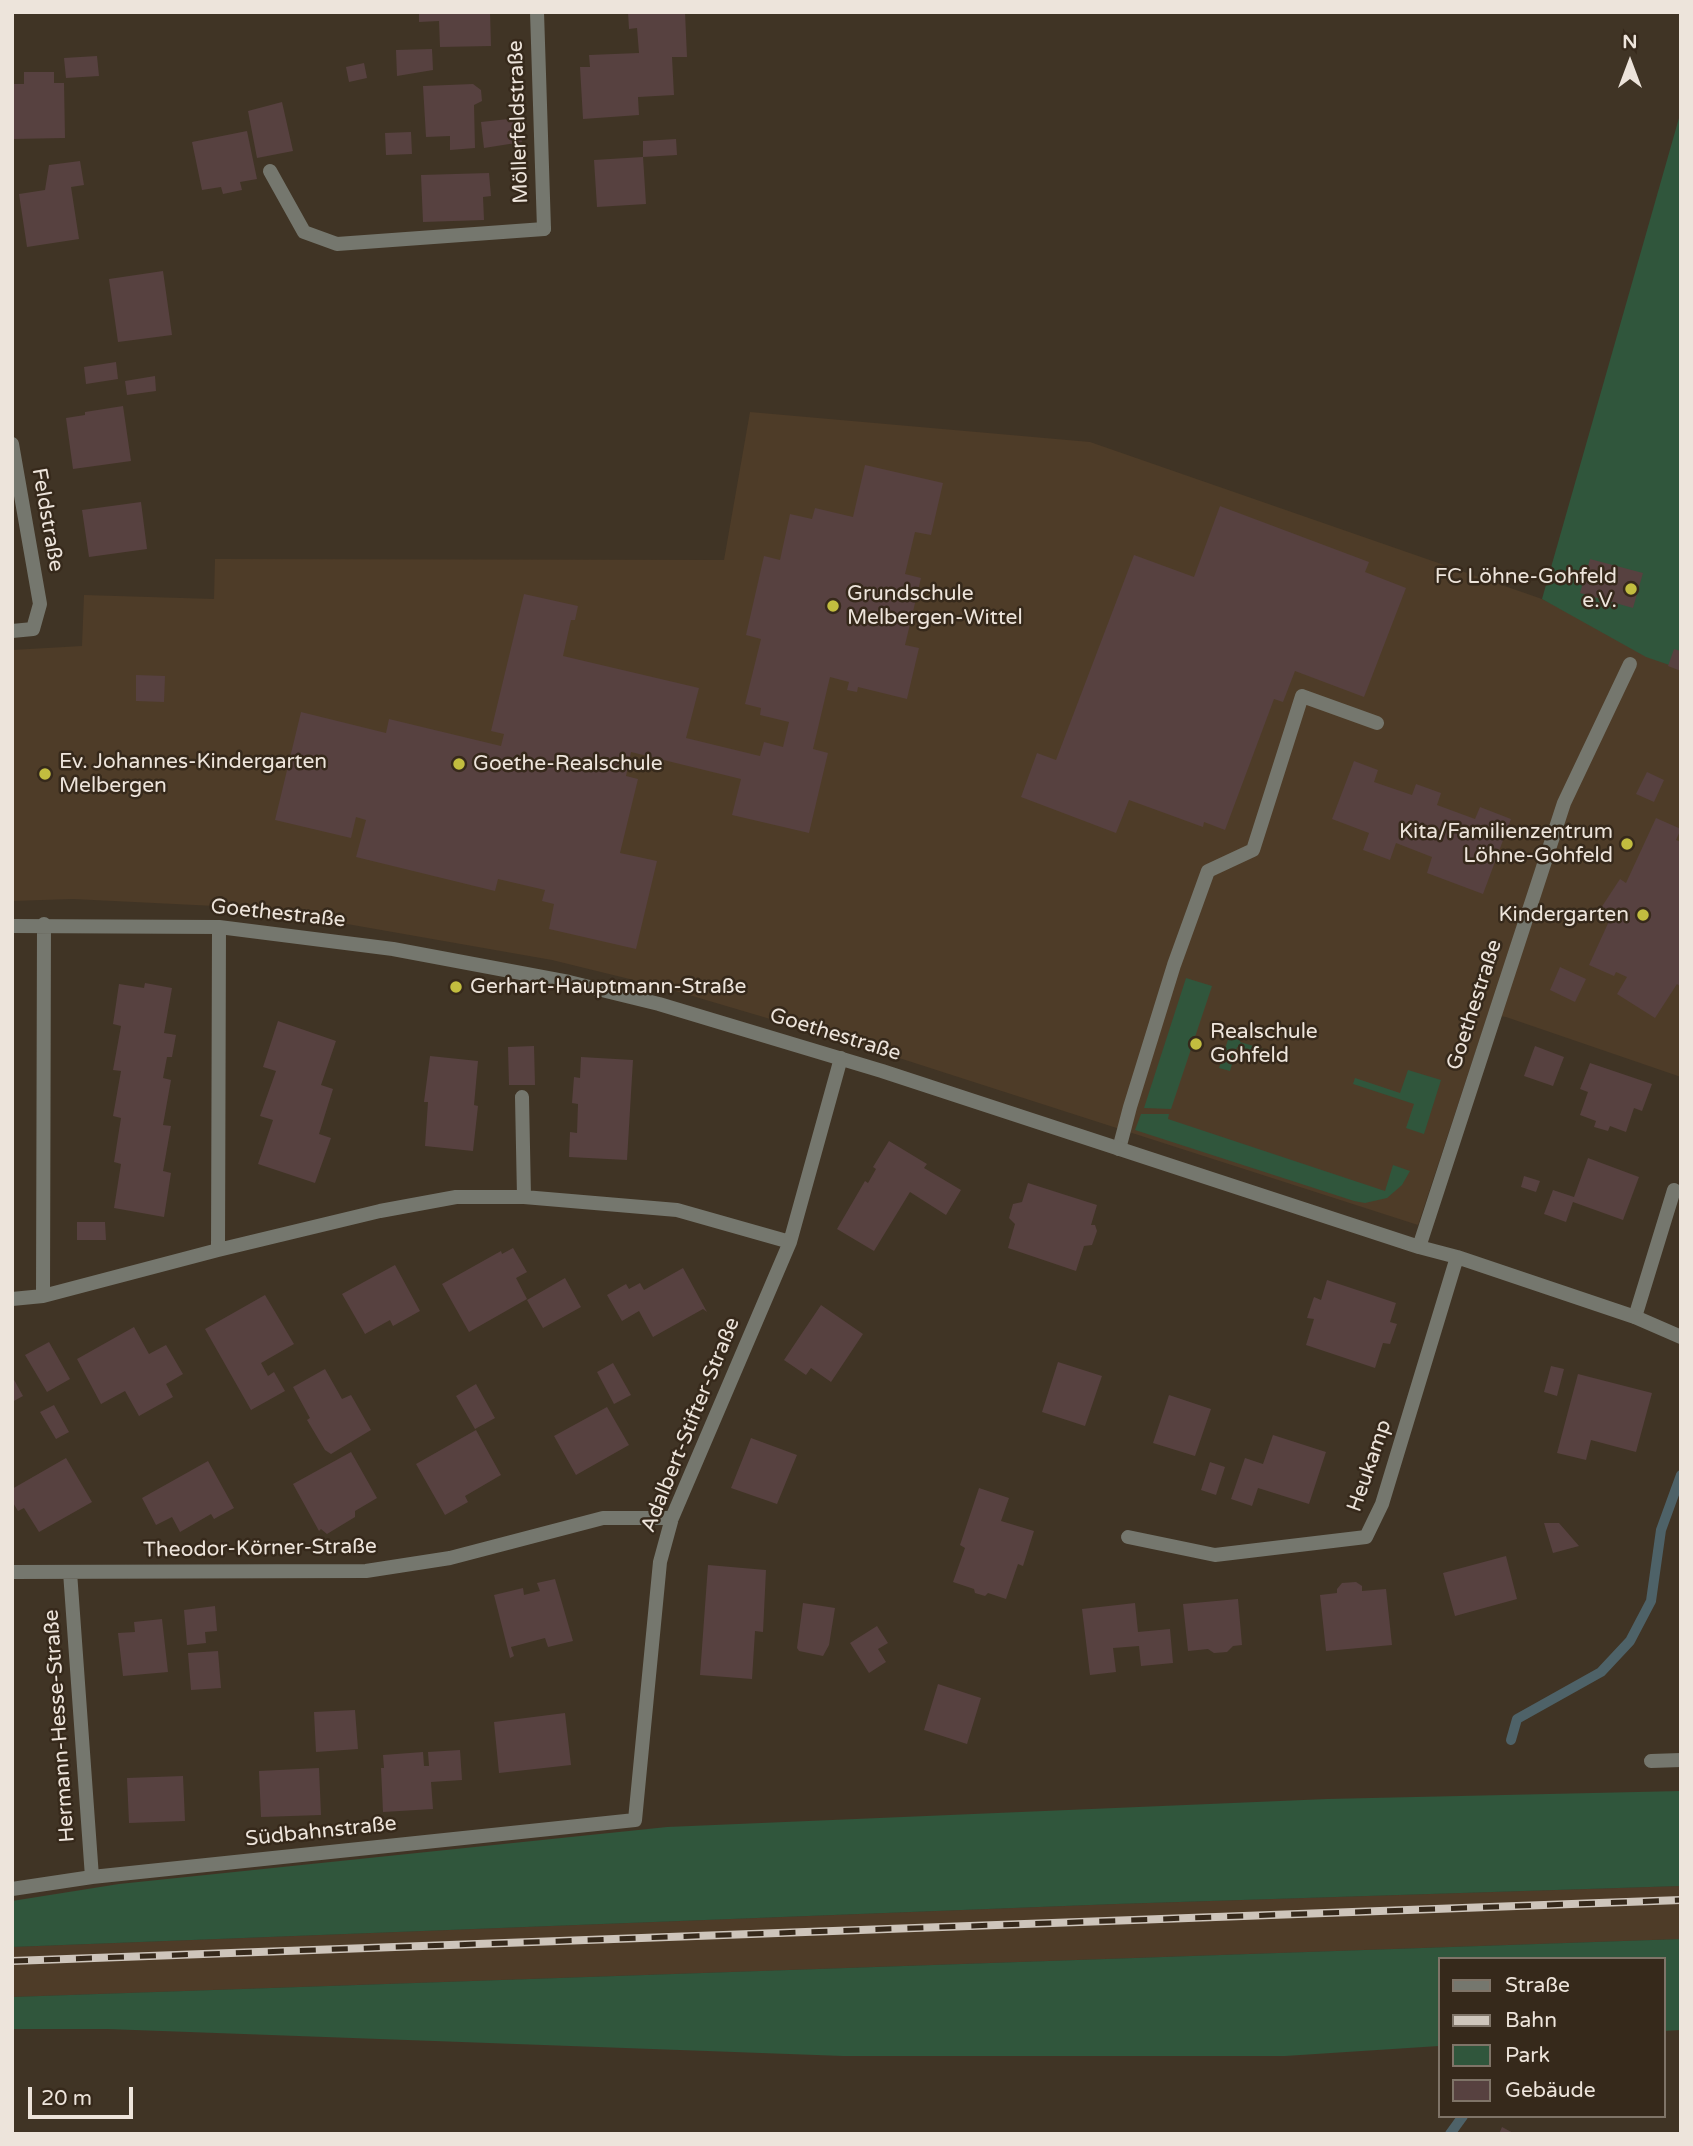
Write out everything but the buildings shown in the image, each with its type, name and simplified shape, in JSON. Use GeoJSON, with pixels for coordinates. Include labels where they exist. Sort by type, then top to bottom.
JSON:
{"type":"FeatureCollection","features":[{"type":"Feature","properties":{"kind":"street","name":"Möllerfeldstraße"},"geometry":{"type":"LineString","coordinates":[[270,171],[304,232],[337,244],[544,229],[537,12]]}},
{"type":"Feature","properties":{"kind":"street","name":"Feldstraße"},"geometry":{"type":"LineString","coordinates":[[12,444],[40,604],[33,629],[12,631]]}},
{"type":"Feature","properties":{"kind":"street","name":"Goethestraße"},"geometry":{"type":"LineString","coordinates":[[1419,1247],[1564,803],[1630,664]]}},
{"type":"Feature","properties":{"kind":"street"},"geometry":{"type":"LineString","coordinates":[[1119,1149],[1174,965],[1208,872],[1253,850],[1302,696],[1377,723]]}},
{"type":"Feature","properties":{"kind":"street","name":"Goethestraße"},"geometry":{"type":"LineString","coordinates":[[12,926],[44,924],[219,927],[393,948],[569,982],[659,1004],[841,1058],[1419,1247],[1457,1257],[1635,1317],[1681,1337]]}},
{"type":"Feature","properties":{"kind":"street"},"geometry":{"type":"LineString","coordinates":[[43,1296],[44,924]]}},
{"type":"Feature","properties":{"kind":"street"},"geometry":{"type":"LineString","coordinates":[[218,1250],[219,927]]}},
{"type":"Feature","properties":{"kind":"street","name":"Adalbert-Stifter-Straße"},"geometry":{"type":"LineString","coordinates":[[635,1820],[660,1562],[671,1518],[790,1242],[841,1058]]}},
{"type":"Feature","properties":{"kind":"street"},"geometry":{"type":"LineString","coordinates":[[522,1097],[524,1197]]}},
{"type":"Feature","properties":{"kind":"street"},"geometry":{"type":"LineString","coordinates":[[1635,1317],[1674,1189]]}},
{"type":"Feature","properties":{"kind":"street"},"geometry":{"type":"LineString","coordinates":[[12,1299],[43,1296],[380,1211],[456,1197],[524,1197],[677,1210],[790,1242]]}},
{"type":"Feature","properties":{"kind":"street","name":"Heukamp"},"geometry":{"type":"LineString","coordinates":[[1128,1537],[1214,1555],[1366,1537],[1382,1504],[1457,1257]]}},
{"type":"Feature","properties":{"kind":"street","name":"Theodor-Körner-Straße"},"geometry":{"type":"LineString","coordinates":[[12,1572],[366,1571],[450,1558],[603,1518],[671,1518]]}},
{"type":"Feature","properties":{"kind":"street","name":"Hermann-Hesse-Straße"},"geometry":{"type":"LineString","coordinates":[[70,1572],[92,1877]]}},
{"type":"Feature","properties":{"kind":"street"},"geometry":{"type":"LineString","coordinates":[[1651,1761],[1681,1760]]}},
{"type":"Feature","properties":{"kind":"street","name":"Südbahnstraße"},"geometry":{"type":"LineString","coordinates":[[12,1889],[92,1877],[635,1820]]}},
{"type":"Feature","properties":{"kind":"shaded area"},"geometry":{"type":"Polygon","coordinates":[[[750,412],[1090,442],[1542,599],[1681,669],[1681,1077],[1506,1017],[1488,1014],[1418,1225],[865,1047],[662,987],[552,960],[256,908],[73,899],[12,901],[12,650],[82,646],[84,595],[214,599],[215,559],[724,560],[750,412]]]}},
{"type":"Feature","properties":{"kind":"shaded area"},"geometry":{"type":"Polygon","coordinates":[[[1681,1886],[1681,1939],[12,1997],[12,1947],[1116,1904],[1681,1886]]]}},
{"type":"Feature","properties":{"kind":"green space"},"geometry":{"type":"Polygon","coordinates":[[[1681,111],[1681,669],[1646,657],[1542,599],[1681,111]]]}},
{"type":"Feature","properties":{"kind":"green space"},"geometry":{"type":"Polygon","coordinates":[[[1186,978],[1212,986],[1171,1109],[1144,1108],[1186,978]]]}},
{"type":"Feature","properties":{"kind":"green space"},"geometry":{"type":"Polygon","coordinates":[[[1232,1027],[1243,1031],[1240,1042],[1270,1051],[1268,1057],[1237,1047],[1230,1071],[1219,1068],[1232,1027]]]}},
{"type":"Feature","properties":{"kind":"green space"},"geometry":{"type":"Polygon","coordinates":[[[1408,1070],[1441,1080],[1424,1134],[1406,1128],[1414,1104],[1353,1084],[1355,1078],[1400,1093],[1408,1070]]]}},
{"type":"Feature","properties":{"kind":"green space"},"geometry":{"type":"Polygon","coordinates":[[[1141,1114],[1169,1114],[1168,1119],[1385,1191],[1393,1165],[1410,1171],[1402,1185],[1387,1198],[1365,1203],[1354,1201],[1135,1130],[1141,1114]]]}},
{"type":"Feature","properties":{"kind":"green space"},"geometry":{"type":"Polygon","coordinates":[[[1681,1791],[1681,1886],[1116,1904],[12,1947],[12,1901],[119,1884],[667,1827],[1327,1799],[1681,1791]]]}},
{"type":"Feature","properties":{"kind":"green space"},"geometry":{"type":"Polygon","coordinates":[[[1681,1939],[1681,2030],[1665,2031],[1665,1957],[1438,1957],[1438,2046],[1285,2056],[843,2056],[107,2029],[12,2029],[12,1997],[1681,1939]]]}},
{"type":"Feature","properties":{"kind":"waterway"},"geometry":{"type":"LineString","coordinates":[[1511,1740],[1517,1719],[1601,1672],[1630,1641],[1651,1601],[1661,1530],[1681,1475]]}},
{"type":"Feature","properties":{"kind":"waterway"},"geometry":{"type":"LineString","coordinates":[[1450,2134],[1462,2118]]}},
{"type":"Feature","properties":{"kind":"railway"},"geometry":{"type":"LineString","coordinates":[[12,1961],[1681,1900]]}},
{"type":"Feature","properties":{"kind":"place","name":"FC Löhne-Gohfeld e.V."},"geometry":{"type":"Point","coordinates":[1631,589]}},
{"type":"Feature","properties":{"kind":"place","name":"Grundschule Melbergen-Wittel"},"geometry":{"type":"Point","coordinates":[833,606]}},
{"type":"Feature","properties":{"kind":"place","name":"Goethe-Realschule"},"geometry":{"type":"Point","coordinates":[459,764]}},
{"type":"Feature","properties":{"kind":"place","name":"Ev. Johannes-Kindergarten Melbergen"},"geometry":{"type":"Point","coordinates":[45,774]}},
{"type":"Feature","properties":{"kind":"place","name":"Kita/Familienzentrum Löhne-Gohfeld"},"geometry":{"type":"Point","coordinates":[1627,844]}},
{"type":"Feature","properties":{"kind":"place","name":"Kindergarten"},"geometry":{"type":"Point","coordinates":[1643,915]}},
{"type":"Feature","properties":{"kind":"place","name":"Gerhart-Hauptmann-Straße"},"geometry":{"type":"Point","coordinates":[456,987]}},
{"type":"Feature","properties":{"kind":"place","name":"Realschule Gohfeld"},"geometry":{"type":"Point","coordinates":[1196,1044]}}]}
